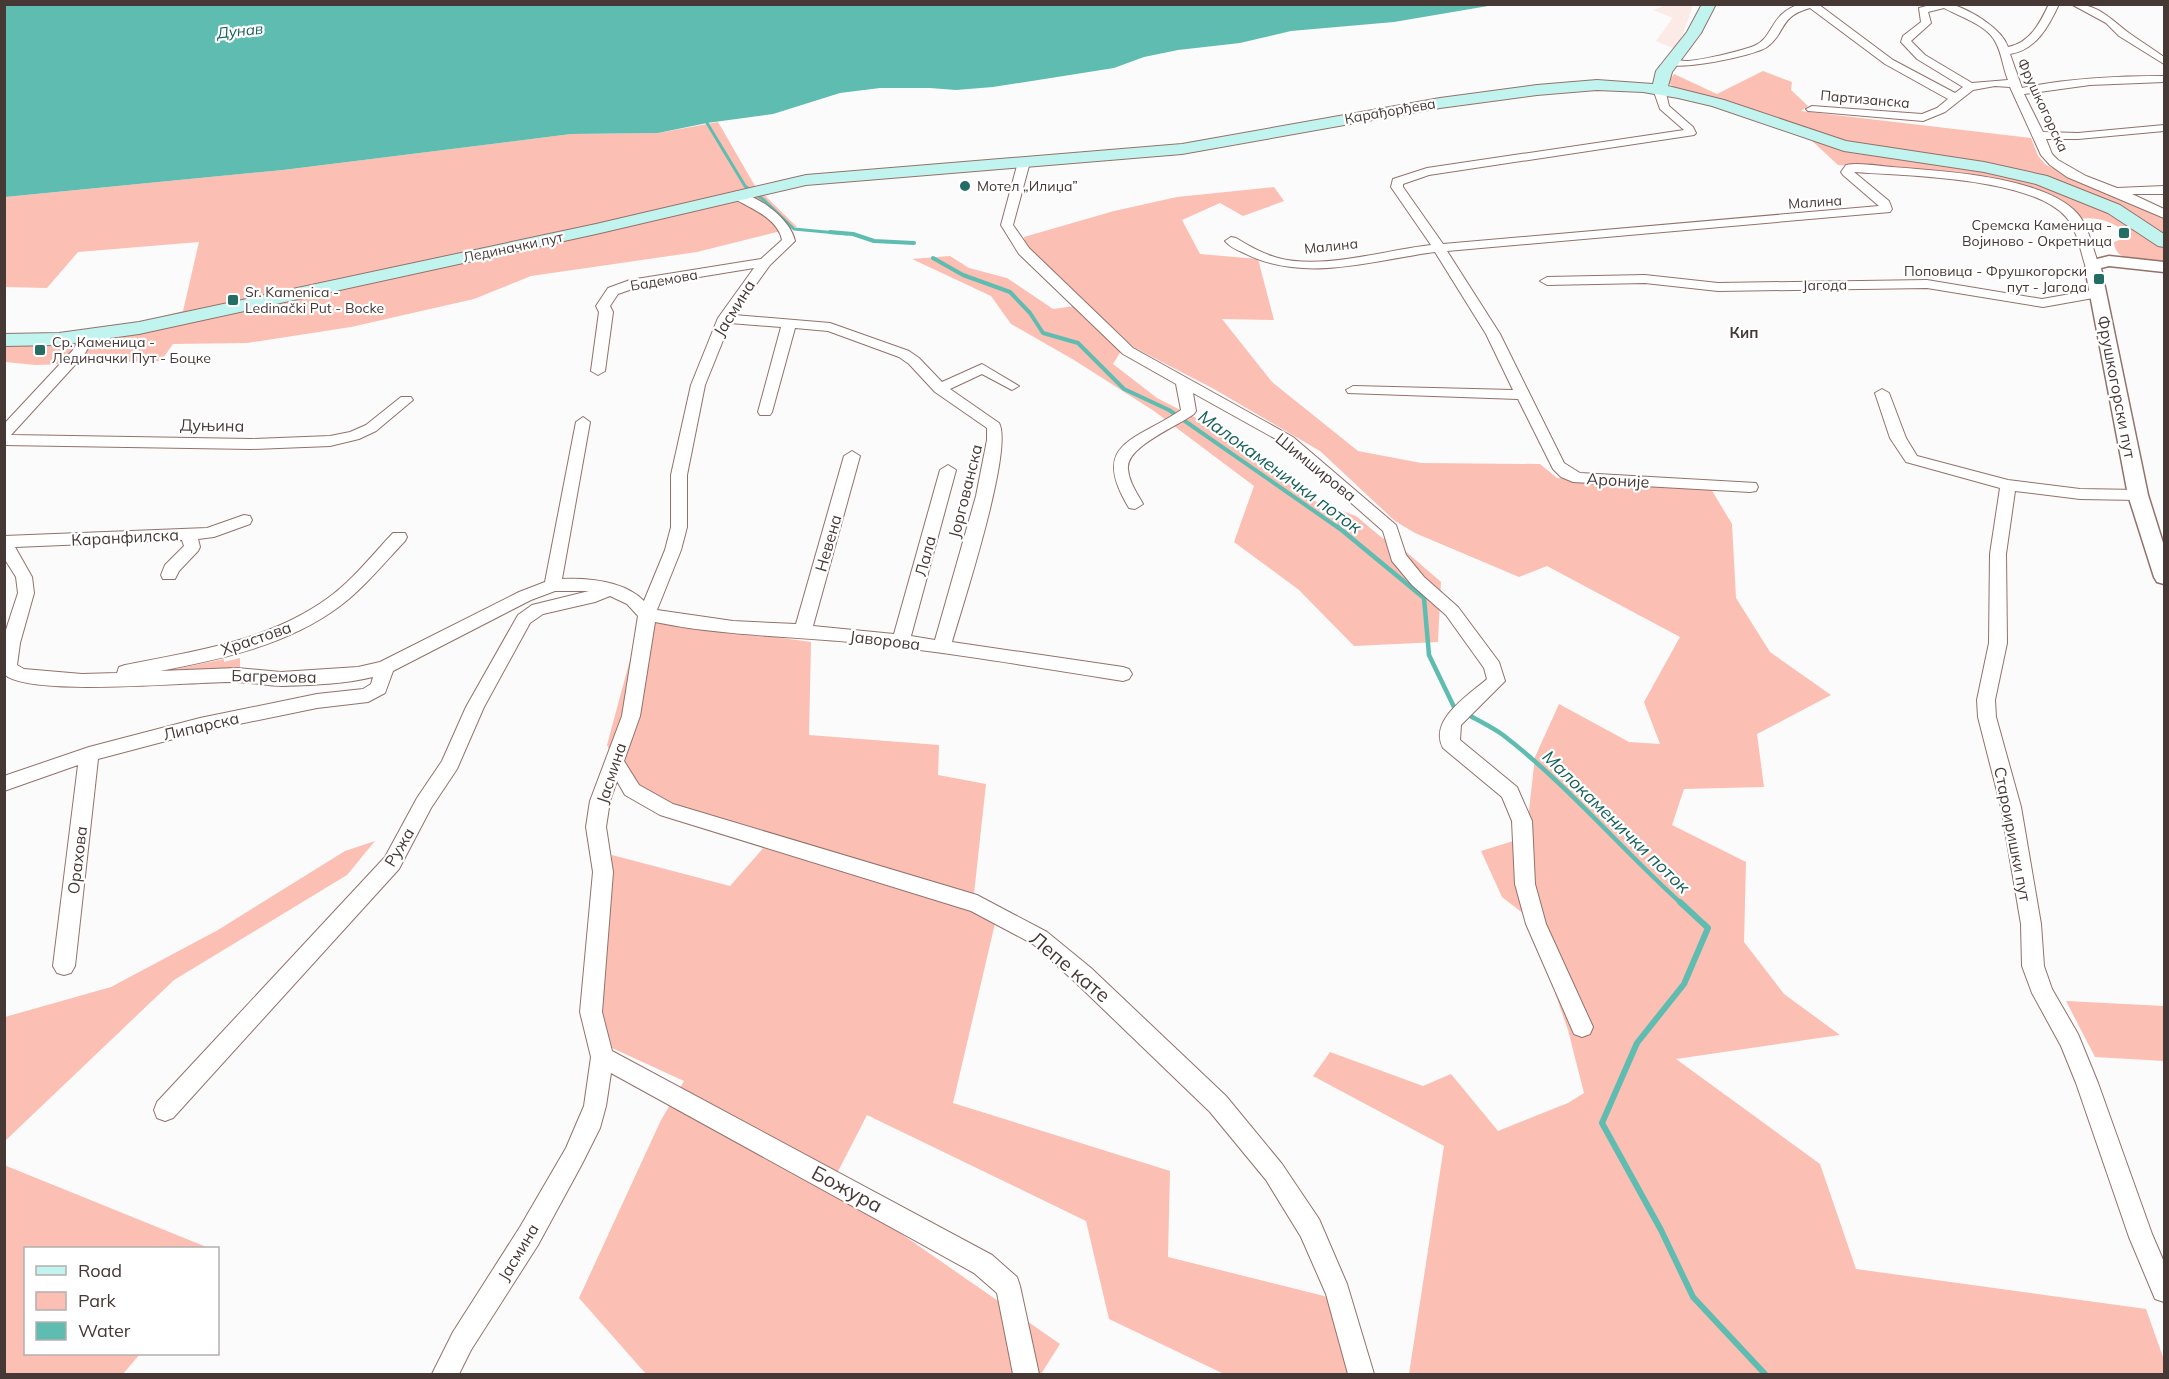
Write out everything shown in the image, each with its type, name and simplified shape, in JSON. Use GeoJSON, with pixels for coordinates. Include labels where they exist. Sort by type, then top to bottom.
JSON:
{"type":"FeatureCollection","features":[{"type":"Feature","properties":{"kind":"main road"},"geometry":{"type":"LineString","coordinates":[[1659,89],[1664,71],[1694,33],[1709,4]]}},
{"type":"Feature","properties":{"kind":"main road","name":"Карађорђева"},"geometry":{"type":"LineString","coordinates":[[1024,162],[1182,149],[1386,111],[1523,91],[1597,85],[1659,89],[1718,103],[1844,146],[1984,167],[2041,180],[2114,209],[2164,242]]}},
{"type":"Feature","properties":{"kind":"main road","name":"Лединачки пут"},"geometry":{"type":"LineString","coordinates":[[4,340],[88,336],[139,328],[768,188],[844,175],[1024,162]]}},
{"type":"Feature","properties":{"kind":"street"},"geometry":{"type":"LineString","coordinates":[[2005,51],[2018,49],[2038,34],[2047,21],[2054,4]]}},
{"type":"Feature","properties":{"kind":"street"},"geometry":{"type":"LineString","coordinates":[[2076,4],[2110,21],[2123,34],[2164,61]]}},
{"type":"Feature","properties":{"kind":"street"},"geometry":{"type":"LineString","coordinates":[[1669,63],[1695,63],[1758,48],[1766,43],[1781,16],[1795,8],[1811,5],[1889,62],[1957,99]]}},
{"type":"Feature","properties":{"kind":"street"},"geometry":{"type":"LineString","coordinates":[[1944,5],[1923,10],[1926,23],[1906,38],[1906,42],[1921,57],[1970,87],[1995,83],[2015,88],[2104,80],[2164,79]]}},
{"type":"Feature","properties":{"kind":"street","name":"Фрушкогорска"},"geometry":{"type":"LineString","coordinates":[[1944,5],[1995,34],[2005,51],[2006,63],[2015,88],[2049,159],[2067,172],[2112,190]]}},
{"type":"Feature","properties":{"kind":"street","name":"Партизанска"},"geometry":{"type":"LineString","coordinates":[[1812,109],[1915,118],[1932,114],[1957,99],[1970,87]]}},
{"type":"Feature","properties":{"kind":"street"},"geometry":{"type":"LineString","coordinates":[[1439,248],[1397,187],[1397,182],[1428,172],[1690,133],[1689,129],[1664,107],[1659,89]]}},
{"type":"Feature","properties":{"kind":"street"},"geometry":{"type":"LineString","coordinates":[[2039,135],[2078,136],[2164,128]]}},
{"type":"Feature","properties":{"kind":"street","name":"Шимширова"},"geometry":{"type":"LineString","coordinates":[[1024,162],[1007,225],[1024,251],[1128,351],[1288,440],[1390,529],[1398,557],[1418,581],[1452,611],[1493,668],[1496,681],[1474,704],[1452,722],[1450,743],[1510,792],[1522,821],[1525,884],[1536,924],[1582,1027]]}},
{"type":"Feature","properties":{"kind":"street","name":"Малина"},"geometry":{"type":"LineString","coordinates":[[1231,241],[1273,261],[1290,264],[1325,263],[1439,248],[1886,209],[1885,204],[1847,172],[1850,168],[1970,178],[2036,194],[2062,207],[2073,216],[2078,230],[2096,261]]}},
{"type":"Feature","properties":{"kind":"street"},"geometry":{"type":"LineString","coordinates":[[2112,190],[2164,190]]}},
{"type":"Feature","properties":{"kind":"street"},"geometry":{"type":"LineString","coordinates":[[2112,190],[2164,214]]}},
{"type":"Feature","properties":{"kind":"street","name":"Јасмина"},"geometry":{"type":"LineString","coordinates":[[445,1374],[462,1341],[529,1236],[574,1156],[588,1128],[595,1106],[602,1057],[591,1012],[603,872],[596,827],[600,801],[631,716],[647,614],[673,550],[679,527],[679,475],[698,386],[725,318],[765,262],[789,243],[789,235],[766,211],[742,194]]}},
{"type":"Feature","properties":{"kind":"street","name":"Ароније"},"geometry":{"type":"LineString","coordinates":[[1439,248],[1493,334],[1558,466],[1573,476],[1750,488]]}},
{"type":"Feature","properties":{"kind":"street"},"geometry":{"type":"LineString","coordinates":[[2096,261],[2164,267]]}},
{"type":"Feature","properties":{"kind":"street","name":"Фрушкогорски пут"},"geometry":{"type":"LineString","coordinates":[[2096,261],[2099,293],[2138,495],[2164,577]]}},
{"type":"Feature","properties":{"kind":"street","name":"Бадемова"},"geometry":{"type":"LineString","coordinates":[[598,371],[606,312],[603,306],[613,291],[635,283],[765,262]]}},
{"type":"Feature","properties":{"kind":"street","name":"Јагода"},"geometry":{"type":"LineString","coordinates":[[1547,282],[1645,279],[1718,286],[1927,284],[2043,303],[2055,299],[2099,293]]}},
{"type":"Feature","properties":{"kind":"street","name":"Јоргованска"},"geometry":{"type":"LineString","coordinates":[[725,318],[830,327],[904,354],[914,361],[940,389],[987,420],[997,431],[991,472],[942,647]]}},
{"type":"Feature","properties":{"kind":"street"},"geometry":{"type":"LineString","coordinates":[[765,412],[789,323]]}},
{"type":"Feature","properties":{"kind":"street"},"geometry":{"type":"LineString","coordinates":[[4,434],[76,355],[88,336]]}},
{"type":"Feature","properties":{"kind":"street"},"geometry":{"type":"LineString","coordinates":[[940,389],[982,368],[1012,386]]}},
{"type":"Feature","properties":{"kind":"street"},"geometry":{"type":"LineString","coordinates":[[1136,504],[1122,477],[1120,464],[1128,450],[1189,411],[1183,381]]}},
{"type":"Feature","properties":{"kind":"street"},"geometry":{"type":"LineString","coordinates":[[1353,390],[1524,395]]}},
{"type":"Feature","properties":{"kind":"street"},"geometry":{"type":"LineString","coordinates":[[1882,393],[1898,438],[1911,459],[2008,485],[2080,494],[2138,495]]}},
{"type":"Feature","properties":{"kind":"street","name":"Дуњина"},"geometry":{"type":"LineString","coordinates":[[4,440],[240,444],[330,441],[354,436],[371,428],[406,399]]}},
{"type":"Feature","properties":{"kind":"street"},"geometry":{"type":"LineString","coordinates":[[553,585],[583,422]]}},
{"type":"Feature","properties":{"kind":"street","name":"Невена"},"geometry":{"type":"LineString","coordinates":[[803,631],[852,456]]}},
{"type":"Feature","properties":{"kind":"street","name":"Лала"},"geometry":{"type":"LineString","coordinates":[[901,641],[948,470]]}},
{"type":"Feature","properties":{"kind":"street","name":"Староиришки пут"},"geometry":{"type":"LineString","coordinates":[[2008,485],[1998,554],[1998,643],[1986,700],[1987,717],[2016,831],[2031,924],[2033,966],[2043,993],[2070,1041],[2081,1068],[2141,1237],[2164,1290]]}},
{"type":"Feature","properties":{"kind":"street","name":"Каранфилска"},"geometry":{"type":"LineString","coordinates":[[4,542],[189,534],[222,529],[244,520]]}},
{"type":"Feature","properties":{"kind":"street"},"geometry":{"type":"LineString","coordinates":[[169,575],[171,569],[192,547],[189,534]]}},
{"type":"Feature","properties":{"kind":"street","name":"Храстова"},"geometry":{"type":"LineString","coordinates":[[82,681],[222,651],[278,634],[309,619],[333,602],[354,584],[399,537]]}},
{"type":"Feature","properties":{"kind":"street","name":"Багремова"},"geometry":{"type":"LineString","coordinates":[[4,542],[24,577],[26,593],[6,668],[23,676],[82,681],[237,675],[280,679],[358,674],[385,668],[525,596],[553,585],[579,584],[609,589],[633,600],[647,614]]}},
{"type":"Feature","properties":{"kind":"street","name":"Ружа"},"geometry":{"type":"LineString","coordinates":[[165,1110],[392,863],[424,803],[450,764],[475,707],[524,619],[538,609],[595,596],[609,589]]}},
{"type":"Feature","properties":{"kind":"street","name":"Јаворова"},"geometry":{"type":"LineString","coordinates":[[647,614],[734,627],[901,641],[1123,674]]}},
{"type":"Feature","properties":{"kind":"street","name":"Липарска"},"geometry":{"type":"LineString","coordinates":[[4,784],[89,754],[274,709],[368,695],[379,688],[385,668]]}},
{"type":"Feature","properties":{"kind":"street","name":"Орахова"},"geometry":{"type":"LineString","coordinates":[[64,966],[89,754]]}},
{"type":"Feature","properties":{"kind":"street","name":"Лепе кате"},"geometry":{"type":"LineString","coordinates":[[614,760],[632,790],[667,810],[977,904],[1040,938],[1083,975],[1218,1104],[1274,1172],[1310,1228],[1338,1293],[1361,1374]]}},
{"type":"Feature","properties":{"kind":"street","name":"Божура"},"geometry":{"type":"LineString","coordinates":[[602,1057],[983,1264],[1008,1286],[1026,1374]]}},
{"type":"Feature","properties":{"kind":"shaded area"},"geometry":{"type":"Polygon","coordinates":[[[1667,5],[1693,5],[1677,50],[1656,41],[1673,18],[1653,10],[1667,5]]]}},
{"type":"Feature","properties":{"kind":"green space"},"geometry":{"type":"Polygon","coordinates":[[[1763,71],[1792,82],[1791,90],[1808,106],[1801,111],[2031,138],[2038,156],[2046,165],[2164,216],[2164,234],[2118,206],[2063,185],[1846,143],[1679,90],[1668,83],[1674,74],[1717,94],[1763,71]]]}},
{"type":"Feature","properties":{"kind":"green space"},"geometry":{"type":"Polygon","coordinates":[[[718,122],[755,186],[797,227],[697,252],[531,276],[474,299],[351,327],[247,343],[173,344],[161,361],[36,365],[5,362],[4,337],[68,336],[135,324],[183,311],[199,242],[78,252],[47,288],[5,287],[5,197],[283,170],[571,134],[658,133],[718,122]]]}},
{"type":"Feature","properties":{"kind":"green space"},"geometry":{"type":"Polygon","coordinates":[[[1811,140],[2003,174],[2074,195],[2144,232],[2164,247],[2164,263],[2133,261],[2120,255],[2114,242],[2125,238],[2126,234],[2104,220],[2079,219],[2067,207],[1969,176],[1838,165],[1811,140]]]}},
{"type":"Feature","properties":{"kind":"green space"},"geometry":{"type":"Polygon","coordinates":[[[1274,187],[1284,201],[1243,216],[1220,203],[1182,220],[1200,254],[1258,259],[1274,320],[1222,319],[1272,382],[1358,451],[1421,463],[1540,464],[1557,478],[1711,489],[1732,524],[1736,598],[1770,652],[1831,695],[1757,734],[1764,787],[1684,789],[1672,825],[1746,862],[1744,942],[1784,994],[1840,1035],[1676,1059],[1820,1164],[1856,1269],[2146,1309],[2164,1360],[2164,1374],[1409,1374],[1444,1146],[1313,1076],[1330,1052],[1423,1086],[1451,1074],[1498,1131],[1568,1103],[1584,1093],[1568,1030],[1529,918],[1502,897],[1481,851],[1526,837],[1535,757],[1559,704],[1629,742],[1660,744],[1644,702],[1680,637],[1547,566],[1519,577],[1415,533],[1395,521],[1320,451],[1214,389],[1135,348],[1025,246],[1024,237],[1114,211],[1177,197],[1274,187]]]}},
{"type":"Feature","properties":{"kind":"green space"},"geometry":{"type":"Polygon","coordinates":[[[950,256],[969,268],[1007,278],[1053,309],[1075,306],[1121,351],[1113,364],[1157,398],[1196,418],[1315,501],[1356,516],[1381,537],[1404,550],[1441,582],[1438,642],[1354,646],[1299,590],[1234,542],[1254,486],[1154,411],[1074,360],[1011,324],[991,296],[912,259],[950,256]]]}},
{"type":"Feature","properties":{"kind":"green space"},"geometry":{"type":"Polygon","coordinates":[[[641,619],[811,642],[809,735],[939,745],[938,775],[986,784],[973,903],[996,919],[953,1103],[1170,1171],[1168,1257],[1332,1298],[1361,1374],[1224,1374],[1109,1319],[1086,1221],[867,1115],[831,1185],[1060,1344],[1041,1374],[646,1374],[579,1298],[661,1120],[684,1081],[612,1048],[596,986],[612,855],[730,886],[772,838],[625,786],[607,745],[641,619]]]}},
{"type":"Feature","properties":{"kind":"green space"},"geometry":{"type":"Polygon","coordinates":[[[240,658],[240,669],[166,671],[224,659],[224,662],[240,658]]]}},
{"type":"Feature","properties":{"kind":"green space"},"geometry":{"type":"Polygon","coordinates":[[[375,841],[347,875],[174,980],[5,1141],[5,1017],[111,987],[218,930],[345,851],[375,841]]]}},
{"type":"Feature","properties":{"kind":"green space"},"geometry":{"type":"Polygon","coordinates":[[[2066,1001],[2164,1006],[2164,1061],[2095,1057],[2066,1001]]]}},
{"type":"Feature","properties":{"kind":"green space"},"geometry":{"type":"Polygon","coordinates":[[[4,1165],[207,1247],[24,1247],[24,1355],[139,1355],[123,1374],[5,1374],[4,1165]]]}},
{"type":"Feature","properties":{"kind":"water","name":"Дунав"},"geometry":{"type":"Polygon","coordinates":[[[5,4],[1494,5],[1394,22],[1291,31],[1240,43],[1178,50],[1144,57],[1114,68],[993,87],[956,90],[880,88],[840,93],[773,114],[707,123],[658,133],[571,134],[283,170],[5,197],[5,4]]]}},
{"type":"Feature","properties":{"kind":"waterway","name":"Малокаменички поток"},"geometry":{"type":"LineString","coordinates":[[707,123],[745,186],[765,201],[794,229],[847,234]]}},
{"type":"Feature","properties":{"kind":"waterway","name":"Малокаменички поток"},"geometry":{"type":"LineString","coordinates":[[830,232],[853,234],[874,241],[914,243]]}},
{"type":"Feature","properties":{"kind":"waterway","name":"Малокаменички поток"},"geometry":{"type":"LineString","coordinates":[[933,258],[963,275],[1010,292],[1030,313],[1043,333],[1078,343],[1124,389],[1169,410],[1340,529]]}},
{"type":"Feature","properties":{"kind":"waterway","name":"Малокаменички поток"},"geometry":{"type":"LineString","coordinates":[[1338,527],[1424,598],[1429,655],[1454,707],[1459,710]]}},
{"type":"Feature","properties":{"kind":"waterway","name":"Малокаменички поток"},"geometry":{"type":"LineString","coordinates":[[1467,714],[1499,732],[1527,754],[1682,904]]}},
{"type":"Feature","properties":{"kind":"waterway","name":"Малокаменички поток"},"geometry":{"type":"LineString","coordinates":[[1680,902],[1708,928],[1684,984],[1637,1043],[1602,1123],[1661,1230],[1693,1297],[1765,1374]]}},
{"type":"Feature","properties":{"kind":"place","name":"Мотел „Илиџа”"},"geometry":{"type":"Point","coordinates":[965,186]}},
{"type":"Feature","properties":{"kind":"place","name":"Сремска Каменица - Војиново - Окретница"},"geometry":{"type":"Point","coordinates":[2124,233]}},
{"type":"Feature","properties":{"kind":"place","name":"Поповица - Фрушкогорски пут - Јагода"},"geometry":{"type":"Point","coordinates":[2099,279]}},
{"type":"Feature","properties":{"kind":"place","name":"Sr. Kamenica - Ledinački Put - Bocke"},"geometry":{"type":"Point","coordinates":[233,300]}},
{"type":"Feature","properties":{"kind":"place","name":"Ср. Каменица - Лединачки Пут - Боцке"},"geometry":{"type":"Point","coordinates":[40,350]}},
{"type":"Feature","properties":{"kind":"district","name":"Кип"},"geometry":{"type":"Point","coordinates":[1744,333]}}]}
